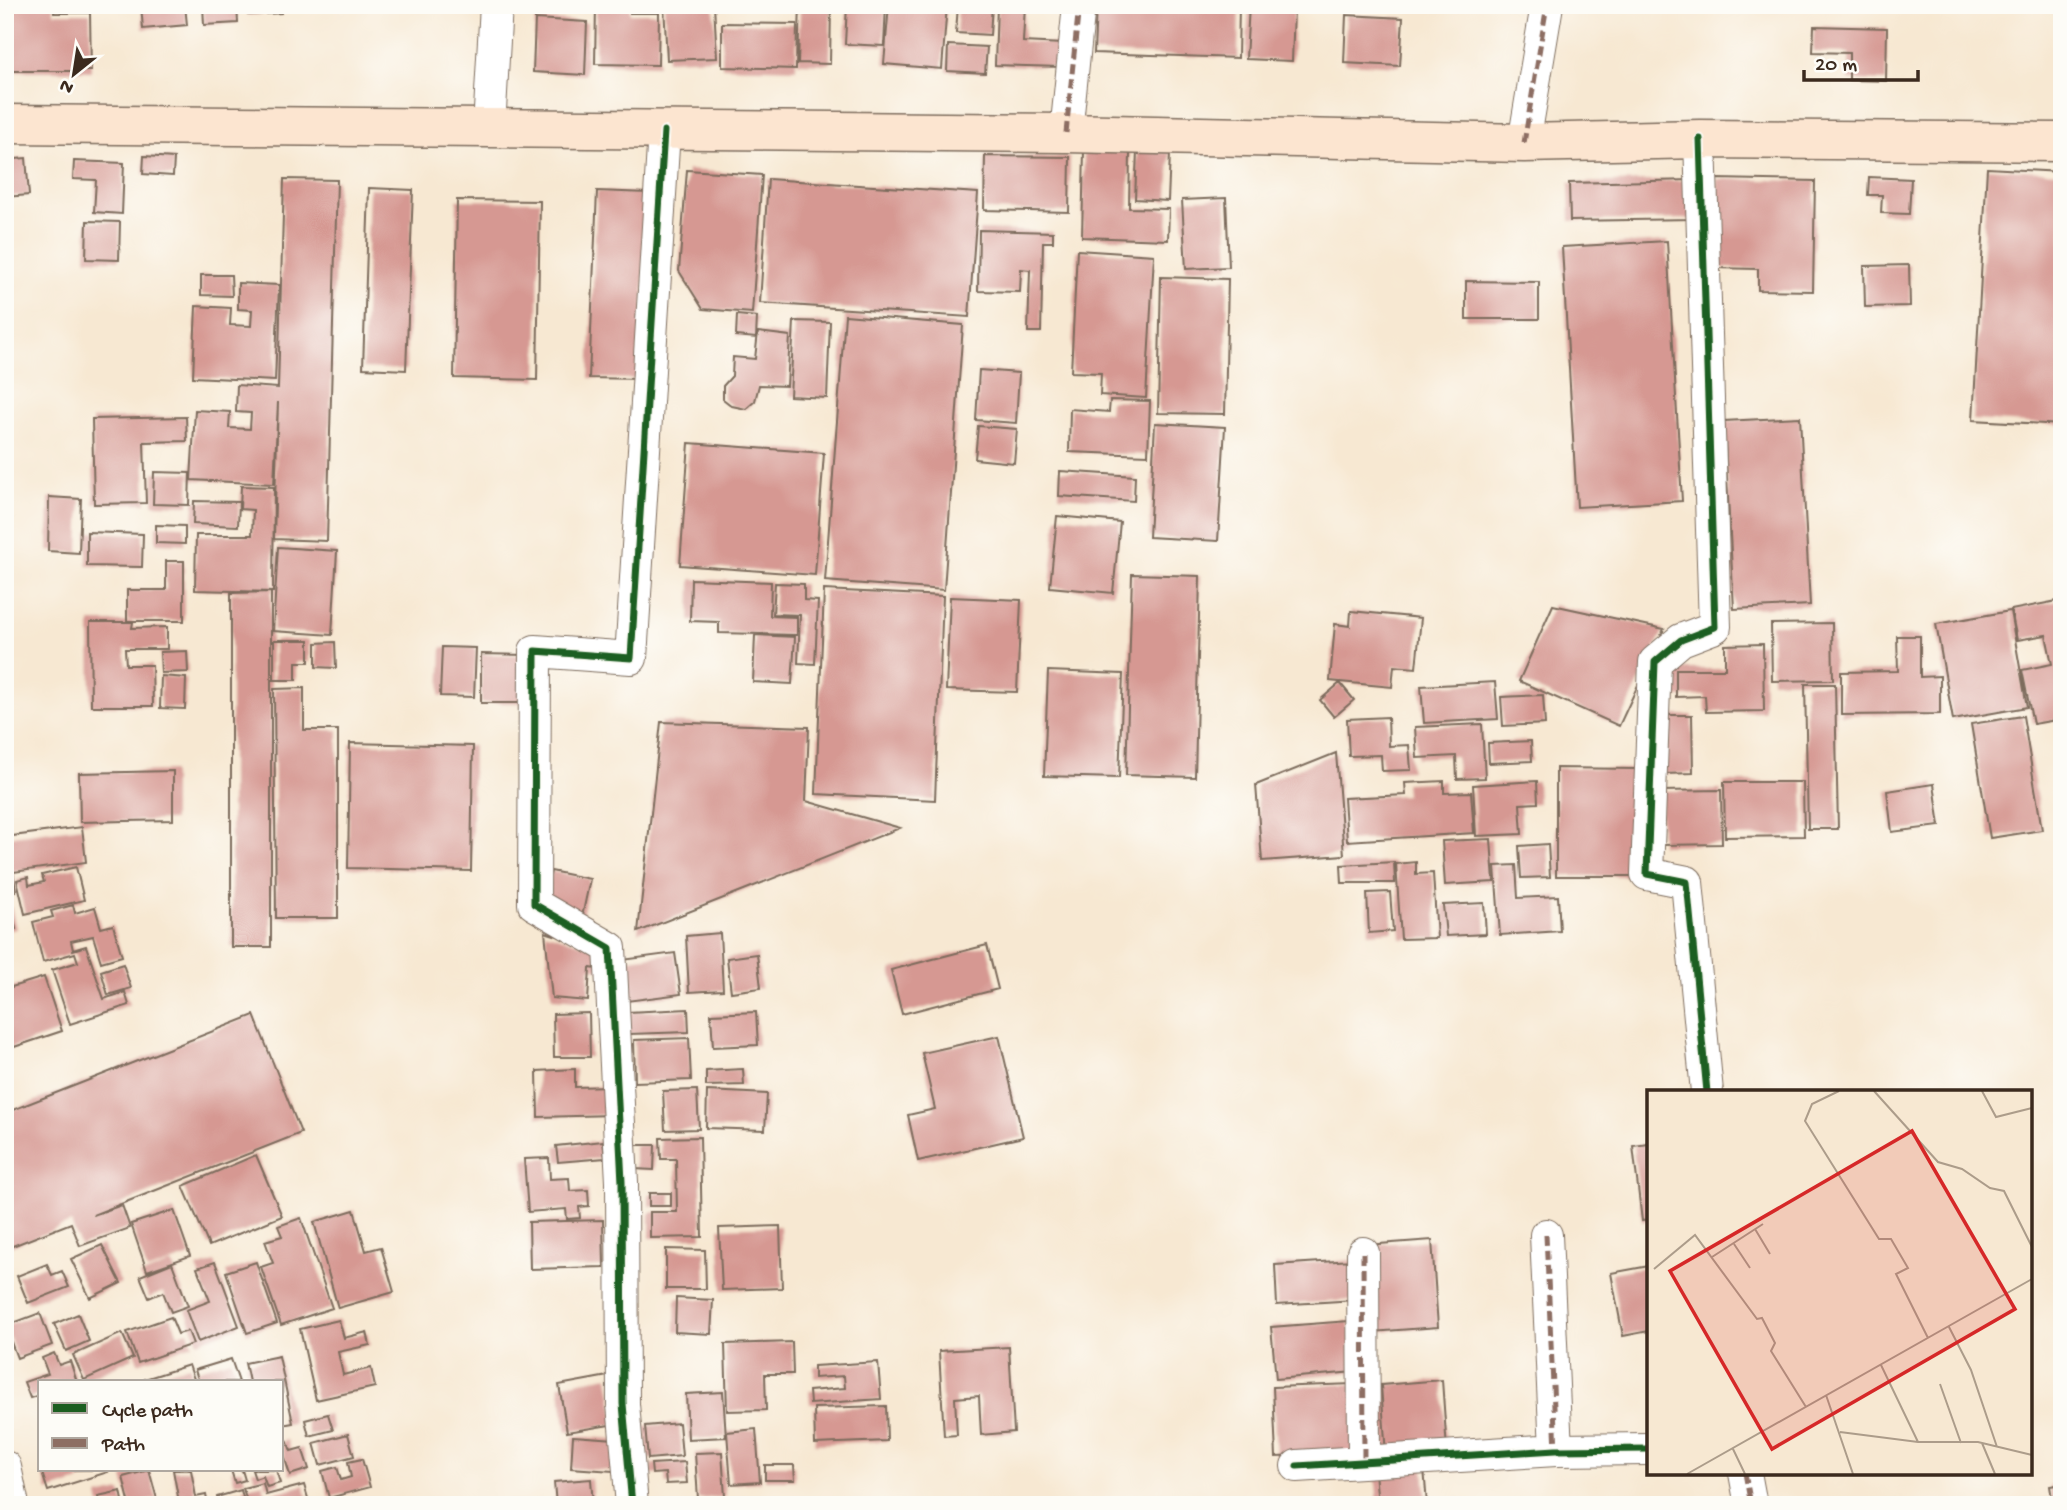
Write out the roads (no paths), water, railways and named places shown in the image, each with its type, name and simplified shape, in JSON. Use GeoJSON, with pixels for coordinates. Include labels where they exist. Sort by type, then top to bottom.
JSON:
{"type":"FeatureCollection","features":[{"type":"Feature","properties":{"kind":"main road"},"geometry":{"type":"LineString","coordinates":[[5,124],[1066,133],[1524,143],[1700,139],[2062,142]]}},
{"type":"Feature","properties":{"kind":"street"},"geometry":{"type":"LineString","coordinates":[[489,128],[496,5]]}},
{"type":"Feature","properties":{"kind":"street"},"geometry":{"type":"LineString","coordinates":[[1066,133],[1079,5]]}},
{"type":"Feature","properties":{"kind":"street"},"geometry":{"type":"LineString","coordinates":[[1524,143],[1547,5]]}},
{"type":"Feature","properties":{"kind":"street"},"geometry":{"type":"LineString","coordinates":[[632,1505],[623,1404],[622,1182],[610,948],[534,904],[535,651],[631,658],[664,131]]}},
{"type":"Feature","properties":{"kind":"street"},"geometry":{"type":"LineString","coordinates":[[1700,139],[1715,627],[1681,640],[1656,662],[1647,873],[1688,882],[1707,1090]]}},
{"type":"Feature","properties":{"kind":"street"},"geometry":{"type":"LineString","coordinates":[[1546,1235],[1556,1450]]}},
{"type":"Feature","properties":{"kind":"street"},"geometry":{"type":"LineString","coordinates":[[1363,1254],[1364,1461]]}},
{"type":"Feature","properties":{"kind":"street"},"geometry":{"type":"LineString","coordinates":[[1297,1466],[1556,1450],[1647,1449]]}},
{"type":"Feature","properties":{"kind":"street"},"geometry":{"type":"LineString","coordinates":[[5,1467],[13,1505]]}},
{"type":"Feature","properties":{"kind":"street"},"geometry":{"type":"LineString","coordinates":[[1745,1475],[1751,1505]]}}]}
